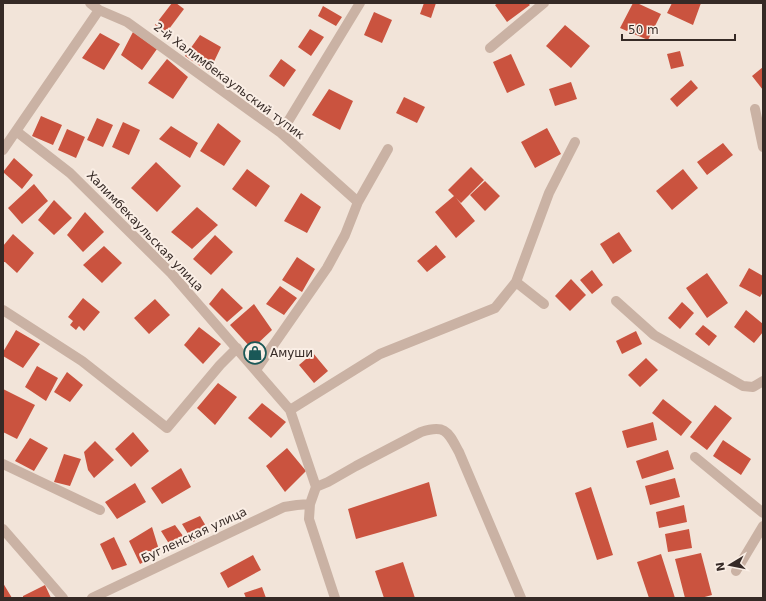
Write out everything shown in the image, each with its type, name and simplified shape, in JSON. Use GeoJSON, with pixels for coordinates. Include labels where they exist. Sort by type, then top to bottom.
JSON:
{"type":"FeatureCollection","features":[{"type":"Feature","properties":{"kind":"street","name":"2-й Халимбекаульский тупик"},"geometry":{"type":"LineString","coordinates":[[90,3],[99,10],[127,22],[281,133],[358,202]]}},
{"type":"Feature","properties":{"kind":"street"},"geometry":{"type":"LineString","coordinates":[[281,133],[360,3]]}},
{"type":"Feature","properties":{"kind":"street"},"geometry":{"type":"LineString","coordinates":[[490,48],[544,3]]}},
{"type":"Feature","properties":{"kind":"street"},"geometry":{"type":"LineString","coordinates":[[3,150],[99,10]]}},
{"type":"Feature","properties":{"kind":"street"},"geometry":{"type":"LineString","coordinates":[[755,109],[763,147]]}},
{"type":"Feature","properties":{"kind":"street","name":"Халимбекаульская улица"},"geometry":{"type":"LineString","coordinates":[[16,131],[70,173],[171,273],[290,410],[316,487]]}},
{"type":"Feature","properties":{"kind":"street"},"geometry":{"type":"LineString","coordinates":[[290,410],[380,354],[495,308],[516,282],[549,193],[575,142]]}},
{"type":"Feature","properties":{"kind":"street"},"geometry":{"type":"LineString","coordinates":[[256,370],[327,268],[345,235],[358,202],[388,149]]}},
{"type":"Feature","properties":{"kind":"street"},"geometry":{"type":"LineString","coordinates":[[516,282],[544,304]]}},
{"type":"Feature","properties":{"kind":"street"},"geometry":{"type":"LineString","coordinates":[[616,301],[654,335],[744,386],[753,387],[763,381]]}},
{"type":"Feature","properties":{"kind":"street"},"geometry":{"type":"LineString","coordinates":[[3,310],[82,361],[166,428],[236,348]]}},
{"type":"Feature","properties":{"kind":"street"},"geometry":{"type":"LineString","coordinates":[[335,598],[309,519],[310,504],[316,487],[422,432],[432,429],[441,429],[450,435],[521,598]]}},
{"type":"Feature","properties":{"kind":"street"},"geometry":{"type":"LineString","coordinates":[[695,457],[763,513]]}},
{"type":"Feature","properties":{"kind":"street"},"geometry":{"type":"LineString","coordinates":[[3,464],[100,510]]}},
{"type":"Feature","properties":{"kind":"street","name":"Бугленская улица"},"geometry":{"type":"LineString","coordinates":[[92,598],[284,508],[310,504]]}},
{"type":"Feature","properties":{"kind":"street"},"geometry":{"type":"LineString","coordinates":[[736,571],[763,526]]}},
{"type":"Feature","properties":{"kind":"street"},"geometry":{"type":"LineString","coordinates":[[3,529],[63,598]]}},
{"type":"Feature","properties":{"kind":"building"},"geometry":{"type":"Polygon","coordinates":[[[172,3],[176,3],[184,9],[166,33],[155,25],[172,3]]]}},
{"type":"Feature","properties":{"kind":"building"},"geometry":{"type":"Polygon","coordinates":[[[424,3],[436,3],[431,18],[420,14],[424,3]]]}},
{"type":"Feature","properties":{"kind":"building"},"geometry":{"type":"Polygon","coordinates":[[[498,3],[528,3],[530,5],[507,22],[495,5],[498,3]]]}},
{"type":"Feature","properties":{"kind":"building"},"geometry":{"type":"Polygon","coordinates":[[[633,3],[637,3],[661,14],[648,40],[620,28],[633,3]]]}},
{"type":"Feature","properties":{"kind":"building"},"geometry":{"type":"Polygon","coordinates":[[[672,3],[701,3],[693,25],[667,13],[672,3]]]}},
{"type":"Feature","properties":{"kind":"building"},"geometry":{"type":"Polygon","coordinates":[[[323,6],[342,17],[336,26],[318,16],[323,6]]]}},
{"type":"Feature","properties":{"kind":"building"},"geometry":{"type":"Polygon","coordinates":[[[374,12],[392,20],[382,43],[364,35],[374,12]]]}},
{"type":"Feature","properties":{"kind":"building"},"geometry":{"type":"Polygon","coordinates":[[[565,25],[590,46],[571,68],[546,46],[565,25]]]}},
{"type":"Feature","properties":{"kind":"building"},"geometry":{"type":"Polygon","coordinates":[[[310,29],[324,37],[311,56],[298,47],[310,29]]]}},
{"type":"Feature","properties":{"kind":"building"},"geometry":{"type":"Polygon","coordinates":[[[133,32],[157,49],[142,70],[121,55],[133,32]]]}},
{"type":"Feature","properties":{"kind":"building"},"geometry":{"type":"Polygon","coordinates":[[[100,33],[120,44],[104,70],[82,58],[100,33]]]}},
{"type":"Feature","properties":{"kind":"building"},"geometry":{"type":"Polygon","coordinates":[[[200,35],[221,47],[209,72],[185,56],[200,35]]]}},
{"type":"Feature","properties":{"kind":"building"},"geometry":{"type":"Polygon","coordinates":[[[680,51],[684,66],[671,69],[667,54],[680,51]]]}},
{"type":"Feature","properties":{"kind":"building"},"geometry":{"type":"Polygon","coordinates":[[[511,54],[525,85],[507,93],[493,62],[511,54]]]}},
{"type":"Feature","properties":{"kind":"building"},"geometry":{"type":"Polygon","coordinates":[[[167,59],[188,77],[173,99],[148,83],[167,59]]]}},
{"type":"Feature","properties":{"kind":"building"},"geometry":{"type":"Polygon","coordinates":[[[281,59],[296,70],[284,87],[269,76],[281,59]]]}},
{"type":"Feature","properties":{"kind":"building"},"geometry":{"type":"Polygon","coordinates":[[[763,67],[763,90],[752,76],[763,67]]]}},
{"type":"Feature","properties":{"kind":"building"},"geometry":{"type":"Polygon","coordinates":[[[691,80],[698,88],[677,107],[670,99],[691,80]]]}},
{"type":"Feature","properties":{"kind":"building"},"geometry":{"type":"Polygon","coordinates":[[[571,82],[577,99],[555,106],[549,89],[571,82]]]}},
{"type":"Feature","properties":{"kind":"building"},"geometry":{"type":"Polygon","coordinates":[[[329,89],[353,101],[340,130],[312,115],[329,89]]]}},
{"type":"Feature","properties":{"kind":"building"},"geometry":{"type":"Polygon","coordinates":[[[404,97],[425,107],[417,123],[396,113],[404,97]]]}},
{"type":"Feature","properties":{"kind":"building"},"geometry":{"type":"Polygon","coordinates":[[[41,116],[62,125],[53,145],[32,136],[41,116]]]}},
{"type":"Feature","properties":{"kind":"building"},"geometry":{"type":"Polygon","coordinates":[[[97,118],[113,125],[103,147],[87,140],[97,118]]]}},
{"type":"Feature","properties":{"kind":"building"},"geometry":{"type":"Polygon","coordinates":[[[123,122],[140,130],[129,155],[112,147],[123,122]]]}},
{"type":"Feature","properties":{"kind":"building"},"geometry":{"type":"Polygon","coordinates":[[[218,123],[241,141],[224,166],[200,151],[218,123]]]}},
{"type":"Feature","properties":{"kind":"building"},"geometry":{"type":"Polygon","coordinates":[[[171,126],[198,143],[190,158],[159,139],[171,126]]]}},
{"type":"Feature","properties":{"kind":"building"},"geometry":{"type":"Polygon","coordinates":[[[547,128],[561,154],[535,168],[521,142],[547,128]]]}},
{"type":"Feature","properties":{"kind":"building"},"geometry":{"type":"Polygon","coordinates":[[[67,129],[85,137],[76,158],[58,150],[67,129]]]}},
{"type":"Feature","properties":{"kind":"building"},"geometry":{"type":"Polygon","coordinates":[[[723,143],[733,155],[707,175],[697,162],[723,143]]]}},
{"type":"Feature","properties":{"kind":"building"},"geometry":{"type":"Polygon","coordinates":[[[14,158],[33,175],[22,189],[3,172],[14,158]]]}},
{"type":"Feature","properties":{"kind":"building"},"geometry":{"type":"Polygon","coordinates":[[[156,162],[181,186],[157,212],[131,188],[156,162]]]}},
{"type":"Feature","properties":{"kind":"building"},"geometry":{"type":"Polygon","coordinates":[[[471,167],[484,180],[461,203],[456,198],[475,221],[456,238],[435,212],[454,196],[448,190],[471,167]]]}},
{"type":"Feature","properties":{"kind":"building"},"geometry":{"type":"Polygon","coordinates":[[[247,169],[270,186],[256,207],[232,189],[247,169]]]}},
{"type":"Feature","properties":{"kind":"building"},"geometry":{"type":"Polygon","coordinates":[[[683,169],[698,188],[672,210],[656,191],[683,169]]]}},
{"type":"Feature","properties":{"kind":"building"},"geometry":{"type":"Polygon","coordinates":[[[485,181],[500,196],[485,211],[470,195],[485,181]]]}},
{"type":"Feature","properties":{"kind":"building"},"geometry":{"type":"Polygon","coordinates":[[[34,184],[48,201],[22,224],[8,208],[34,184]]]}},
{"type":"Feature","properties":{"kind":"building"},"geometry":{"type":"Polygon","coordinates":[[[301,193],[321,207],[307,233],[284,221],[301,193]]]}},
{"type":"Feature","properties":{"kind":"building"},"geometry":{"type":"Polygon","coordinates":[[[54,200],[72,218],[54,235],[38,220],[54,200]]]}},
{"type":"Feature","properties":{"kind":"building"},"geometry":{"type":"Polygon","coordinates":[[[197,207],[218,225],[192,249],[171,232],[197,207]]]}},
{"type":"Feature","properties":{"kind":"building"},"geometry":{"type":"Polygon","coordinates":[[[85,212],[104,232],[83,252],[67,235],[85,212]]]}},
{"type":"Feature","properties":{"kind":"building"},"geometry":{"type":"Polygon","coordinates":[[[619,232],[632,251],[613,264],[600,244],[619,232]]]}},
{"type":"Feature","properties":{"kind":"building"},"geometry":{"type":"Polygon","coordinates":[[[13,234],[34,253],[17,273],[5,262],[3,262],[3,246],[13,234]]]}},
{"type":"Feature","properties":{"kind":"building"},"geometry":{"type":"Polygon","coordinates":[[[215,235],[233,252],[211,275],[193,259],[215,235]]]}},
{"type":"Feature","properties":{"kind":"building"},"geometry":{"type":"Polygon","coordinates":[[[436,245],[446,257],[427,272],[417,261],[436,245]]]}},
{"type":"Feature","properties":{"kind":"building"},"geometry":{"type":"Polygon","coordinates":[[[104,246],[122,263],[102,283],[83,265],[104,246]]]}},
{"type":"Feature","properties":{"kind":"building"},"geometry":{"type":"Polygon","coordinates":[[[297,257],[315,269],[302,292],[282,280],[297,257]]]}},
{"type":"Feature","properties":{"kind":"building"},"geometry":{"type":"Polygon","coordinates":[[[749,268],[763,276],[763,292],[760,297],[739,286],[749,268]]]}},
{"type":"Feature","properties":{"kind":"building"},"geometry":{"type":"Polygon","coordinates":[[[592,270],[603,285],[592,294],[580,280],[592,270]]]}},
{"type":"Feature","properties":{"kind":"building"},"geometry":{"type":"Polygon","coordinates":[[[707,273],[728,303],[707,318],[686,288],[707,273]]]}},
{"type":"Feature","properties":{"kind":"building"},"geometry":{"type":"Polygon","coordinates":[[[571,279],[586,295],[570,311],[555,296],[571,279]]]}},
{"type":"Feature","properties":{"kind":"building"},"geometry":{"type":"Polygon","coordinates":[[[280,286],[297,298],[284,315],[266,304],[280,286]]]}},
{"type":"Feature","properties":{"kind":"building"},"geometry":{"type":"Polygon","coordinates":[[[222,288],[243,308],[227,322],[209,304],[222,288]]]}},
{"type":"Feature","properties":{"kind":"building"},"geometry":{"type":"Polygon","coordinates":[[[83,298],[100,312],[84,331],[79,326],[76,330],[70,325],[73,321],[68,317],[83,298]]]}},
{"type":"Feature","properties":{"kind":"building"},"geometry":{"type":"Polygon","coordinates":[[[155,299],[170,315],[149,334],[134,318],[155,299]]]}},
{"type":"Feature","properties":{"kind":"building"},"geometry":{"type":"Polygon","coordinates":[[[682,302],[694,313],[680,329],[668,318],[682,302]]]}},
{"type":"Feature","properties":{"kind":"building"},"geometry":{"type":"Polygon","coordinates":[[[254,304],[272,330],[252,349],[230,325],[254,304]]]}},
{"type":"Feature","properties":{"kind":"building"},"geometry":{"type":"Polygon","coordinates":[[[746,310],[763,324],[763,332],[754,343],[734,327],[746,310]]]}},
{"type":"Feature","properties":{"kind":"building"},"geometry":{"type":"Polygon","coordinates":[[[703,325],[717,336],[709,346],[695,334],[703,325]]]}},
{"type":"Feature","properties":{"kind":"building"},"geometry":{"type":"Polygon","coordinates":[[[199,327],[221,344],[203,364],[184,345],[199,327]]]}},
{"type":"Feature","properties":{"kind":"building"},"geometry":{"type":"Polygon","coordinates":[[[16,330],[40,344],[23,368],[3,356],[3,352],[16,330]]]}},
{"type":"Feature","properties":{"kind":"building"},"geometry":{"type":"Polygon","coordinates":[[[636,331],[642,344],[622,354],[616,341],[636,331]]]}},
{"type":"Feature","properties":{"kind":"building"},"geometry":{"type":"Polygon","coordinates":[[[313,353],[328,371],[314,383],[299,365],[313,353]]]}},
{"type":"Feature","properties":{"kind":"building"},"geometry":{"type":"Polygon","coordinates":[[[646,358],[658,370],[640,387],[628,375],[646,358]]]}},
{"type":"Feature","properties":{"kind":"building"},"geometry":{"type":"Polygon","coordinates":[[[37,366],[58,378],[46,401],[25,387],[37,366]]]}},
{"type":"Feature","properties":{"kind":"building"},"geometry":{"type":"Polygon","coordinates":[[[67,372],[83,385],[70,402],[54,392],[67,372]]]}},
{"type":"Feature","properties":{"kind":"building"},"geometry":{"type":"Polygon","coordinates":[[[218,383],[237,397],[215,425],[197,408],[218,383]]]}},
{"type":"Feature","properties":{"kind":"building"},"geometry":{"type":"Polygon","coordinates":[[[3,389],[35,405],[17,439],[3,432],[3,389]]]}},
{"type":"Feature","properties":{"kind":"building"},"geometry":{"type":"Polygon","coordinates":[[[663,399],[692,422],[681,436],[652,413],[663,399]]]}},
{"type":"Feature","properties":{"kind":"building"},"geometry":{"type":"Polygon","coordinates":[[[262,403],[286,422],[271,438],[248,418],[262,403]]]}},
{"type":"Feature","properties":{"kind":"building"},"geometry":{"type":"Polygon","coordinates":[[[715,405],[732,418],[707,450],[690,437],[715,405]]]}},
{"type":"Feature","properties":{"kind":"building"},"geometry":{"type":"Polygon","coordinates":[[[653,422],[657,440],[627,448],[622,431],[653,422]]]}},
{"type":"Feature","properties":{"kind":"building"},"geometry":{"type":"Polygon","coordinates":[[[133,432],[149,451],[131,467],[115,449],[133,432]]]}},
{"type":"Feature","properties":{"kind":"building"},"geometry":{"type":"Polygon","coordinates":[[[30,438],[48,448],[34,471],[15,461],[30,438]]]}},
{"type":"Feature","properties":{"kind":"building"},"geometry":{"type":"Polygon","coordinates":[[[723,440],[751,459],[741,475],[713,456],[723,440]]]}},
{"type":"Feature","properties":{"kind":"building"},"geometry":{"type":"Polygon","coordinates":[[[95,441],[114,460],[94,478],[88,470],[84,452],[95,441]]]}},
{"type":"Feature","properties":{"kind":"building"},"geometry":{"type":"Polygon","coordinates":[[[287,448],[306,471],[285,492],[266,466],[287,448]]]}},
{"type":"Feature","properties":{"kind":"building"},"geometry":{"type":"Polygon","coordinates":[[[668,450],[674,469],[642,479],[636,461],[668,450]]]}},
{"type":"Feature","properties":{"kind":"building"},"geometry":{"type":"Polygon","coordinates":[[[64,454],[81,459],[70,486],[54,482],[64,454]]]}},
{"type":"Feature","properties":{"kind":"building"},"geometry":{"type":"Polygon","coordinates":[[[181,468],[191,487],[162,504],[151,488],[181,468]]]}},
{"type":"Feature","properties":{"kind":"building"},"geometry":{"type":"Polygon","coordinates":[[[675,478],[680,497],[650,505],[645,486],[675,478]]]}},
{"type":"Feature","properties":{"kind":"building"},"geometry":{"type":"Polygon","coordinates":[[[429,482],[437,516],[356,539],[348,509],[429,482]]]}},
{"type":"Feature","properties":{"kind":"building"},"geometry":{"type":"Polygon","coordinates":[[[135,483],[146,502],[117,519],[105,502],[135,483]]]}},
{"type":"Feature","properties":{"kind":"building"},"geometry":{"type":"Polygon","coordinates":[[[591,487],[613,555],[597,560],[575,493],[591,487]]]}},
{"type":"Feature","properties":{"kind":"building"},"geometry":{"type":"Polygon","coordinates":[[[684,505],[687,522],[659,528],[656,512],[684,505]]]}},
{"type":"Feature","properties":{"kind":"building"},"geometry":{"type":"Polygon","coordinates":[[[200,516],[210,533],[193,542],[182,524],[200,516]]]}},
{"type":"Feature","properties":{"kind":"building"},"geometry":{"type":"Polygon","coordinates":[[[175,525],[186,540],[173,550],[161,531],[175,525]]]}},
{"type":"Feature","properties":{"kind":"building"},"geometry":{"type":"Polygon","coordinates":[[[152,527],[160,553],[140,564],[129,541],[152,527]]]}},
{"type":"Feature","properties":{"kind":"building"},"geometry":{"type":"Polygon","coordinates":[[[689,529],[692,548],[668,552],[665,534],[689,529]]]}},
{"type":"Feature","properties":{"kind":"building"},"geometry":{"type":"Polygon","coordinates":[[[114,537],[127,565],[112,570],[100,544],[114,537]]]}},
{"type":"Feature","properties":{"kind":"building"},"geometry":{"type":"Polygon","coordinates":[[[701,553],[712,595],[701,598],[685,598],[675,559],[701,553]]]}},
{"type":"Feature","properties":{"kind":"building"},"geometry":{"type":"Polygon","coordinates":[[[661,554],[675,598],[649,598],[637,562],[661,554]]]}},
{"type":"Feature","properties":{"kind":"building"},"geometry":{"type":"Polygon","coordinates":[[[253,555],[261,570],[228,588],[220,573],[253,555]]]}},
{"type":"Feature","properties":{"kind":"building"},"geometry":{"type":"Polygon","coordinates":[[[403,562],[415,598],[384,598],[375,571],[403,562]]]}},
{"type":"Feature","properties":{"kind":"building"},"geometry":{"type":"Polygon","coordinates":[[[3,583],[12,598],[3,598],[3,583]]]}},
{"type":"Feature","properties":{"kind":"building"},"geometry":{"type":"Polygon","coordinates":[[[45,585],[51,598],[23,598],[23,596],[45,585]]]}},
{"type":"Feature","properties":{"kind":"building"},"geometry":{"type":"Polygon","coordinates":[[[262,587],[266,598],[246,598],[244,593],[262,587]]]}},
{"type":"Feature","properties":{"kind":"place","name":"Амуши"},"geometry":{"type":"Point","coordinates":[255,353]}}]}
